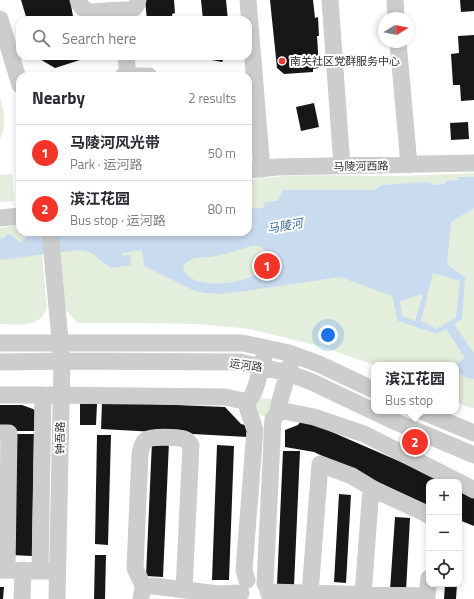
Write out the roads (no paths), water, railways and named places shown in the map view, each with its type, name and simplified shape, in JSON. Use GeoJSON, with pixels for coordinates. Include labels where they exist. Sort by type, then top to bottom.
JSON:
{"type":"FeatureCollection","features":[{"type":"Feature","properties":{"kind":"street"},"geometry":{"type":"LineString","coordinates":[[78,0],[85,11],[122,15],[135,8],[138,0]]}},
{"type":"Feature","properties":{"kind":"street"},"geometry":{"type":"LineString","coordinates":[[248,0],[249,16]]}},
{"type":"Feature","properties":{"kind":"street"},"geometry":{"type":"LineString","coordinates":[[330,0],[342,166]]}},
{"type":"Feature","properties":{"kind":"street"},"geometry":{"type":"LineString","coordinates":[[395,0],[396,12]]}},
{"type":"Feature","properties":{"kind":"street"},"geometry":{"type":"LineString","coordinates":[[0,19],[16,72]]}},
{"type":"Feature","properties":{"kind":"street"},"geometry":{"type":"LineString","coordinates":[[399,48],[409,165]]}},
{"type":"Feature","properties":{"kind":"street"},"geometry":{"type":"LineString","coordinates":[[126,60],[128,72]]}},
{"type":"Feature","properties":{"kind":"street"},"geometry":{"type":"LineString","coordinates":[[250,60],[251,72]]}},
{"type":"Feature","properties":{"kind":"street"},"geometry":{"type":"LineString","coordinates":[[252,105],[255,169]]}},
{"type":"Feature","properties":{"kind":"street","name":"马陵河西路"},"geometry":{"type":"LineString","coordinates":[[255,169],[277,167],[474,163]]}},
{"type":"Feature","properties":{"kind":"street"},"geometry":{"type":"LineString","coordinates":[[0,218],[16,216]]}},
{"type":"Feature","properties":{"kind":"street","name":"钟吾路"},"geometry":{"type":"LineString","coordinates":[[50,236],[62,362],[57,599]]}},
{"type":"Feature","properties":{"kind":"street","name":"运河路"},"geometry":{"type":"LineString","coordinates":[[0,343],[243,343],[293,355],[319,364],[371,389]]}},
{"type":"Feature","properties":{"kind":"street"},"geometry":{"type":"LineString","coordinates":[[242,593],[255,430],[251,404],[266,348]]}},
{"type":"Feature","properties":{"kind":"street"},"geometry":{"type":"LineString","coordinates":[[251,404],[255,421],[264,423],[269,422],[277,411],[293,355]]}},
{"type":"Feature","properties":{"kind":"street","name":"运河路"},"geometry":{"type":"LineString","coordinates":[[0,362],[240,362],[288,373],[312,382],[371,410]]}},
{"type":"Feature","properties":{"kind":"street"},"geometry":{"type":"LineString","coordinates":[[251,404],[262,391],[271,392],[277,399],[267,594]]}},
{"type":"Feature","properties":{"kind":"street"},"geometry":{"type":"LineString","coordinates":[[0,395],[225,397],[251,404]]}},
{"type":"Feature","properties":{"kind":"street"},"geometry":{"type":"LineString","coordinates":[[40,571],[43,395]]}},
{"type":"Feature","properties":{"kind":"street"},"geometry":{"type":"LineString","coordinates":[[277,411],[314,417],[364,434],[453,479]]}},
{"type":"Feature","properties":{"kind":"street","name":"运河路"},"geometry":{"type":"LineString","coordinates":[[379,414],[474,455]]}},
{"type":"Feature","properties":{"kind":"street"},"geometry":{"type":"LineString","coordinates":[[427,414],[474,433]]}},
{"type":"Feature","properties":{"kind":"street"},"geometry":{"type":"LineString","coordinates":[[0,433],[9,433],[10,570],[22,599]]}},
{"type":"Feature","properties":{"kind":"street"},"geometry":{"type":"LineString","coordinates":[[142,594],[134,568],[140,454],[144,441],[148,438],[154,437],[183,438],[191,445],[193,593]]}},
{"type":"Feature","properties":{"kind":"street"},"geometry":{"type":"LineString","coordinates":[[320,595],[320,464],[352,476],[371,488],[428,515]]}},
{"type":"Feature","properties":{"kind":"street"},"geometry":{"type":"LineString","coordinates":[[462,484],[474,490]]}},
{"type":"Feature","properties":{"kind":"street"},"geometry":{"type":"LineString","coordinates":[[363,594],[371,488]]}},
{"type":"Feature","properties":{"kind":"street"},"geometry":{"type":"LineString","coordinates":[[10,570],[57,571]]}},
{"type":"Feature","properties":{"kind":"street"},"geometry":{"type":"LineString","coordinates":[[142,594],[147,586],[193,593],[242,593],[254,578],[258,579],[267,594]]}},
{"type":"Feature","properties":{"kind":"street"},"geometry":{"type":"LineString","coordinates":[[267,594],[363,594],[380,597],[427,598],[428,587]]}},
{"type":"Feature","properties":{"kind":"water","name":"马陵河"},"geometry":{"type":"Polygon","coordinates":[[[457,177],[474,177],[474,208],[451,222],[447,264],[465,277],[462,319],[454,324],[474,353],[474,379],[467,378],[459,373],[459,362],[465,358],[446,329],[437,334],[398,321],[392,296],[340,277],[220,294],[195,291],[144,266],[142,250],[122,253],[122,256],[130,255],[131,265],[111,268],[90,252],[79,250],[0,260],[0,239],[5,237],[7,234],[10,234],[21,243],[27,236],[252,236],[252,209],[263,208],[265,202],[278,201],[283,190],[374,190],[382,185],[429,182],[434,185],[445,184],[446,181],[458,180],[457,177]],[[252,246],[220,255],[192,259],[186,263],[183,270],[189,277],[197,281],[208,283],[232,282],[245,279],[255,275],[263,269],[267,260],[266,251],[259,246],[252,246]],[[433,273],[421,321],[437,329],[456,317],[460,281],[433,273]],[[423,294],[400,302],[402,316],[415,321],[423,294]]]}},
{"type":"Feature","properties":{"kind":"place","name":"南关社区党群服务中心"},"geometry":{"type":"Point","coordinates":[282,61]}},
{"type":"Feature","properties":{"kind":"place","name":"马陵河风光带"},"geometry":{"type":"Point","coordinates":[267,266]}},
{"type":"Feature","properties":{"kind":"place","name":"滨江花园"},"geometry":{"type":"Point","coordinates":[415,442]}}]}
